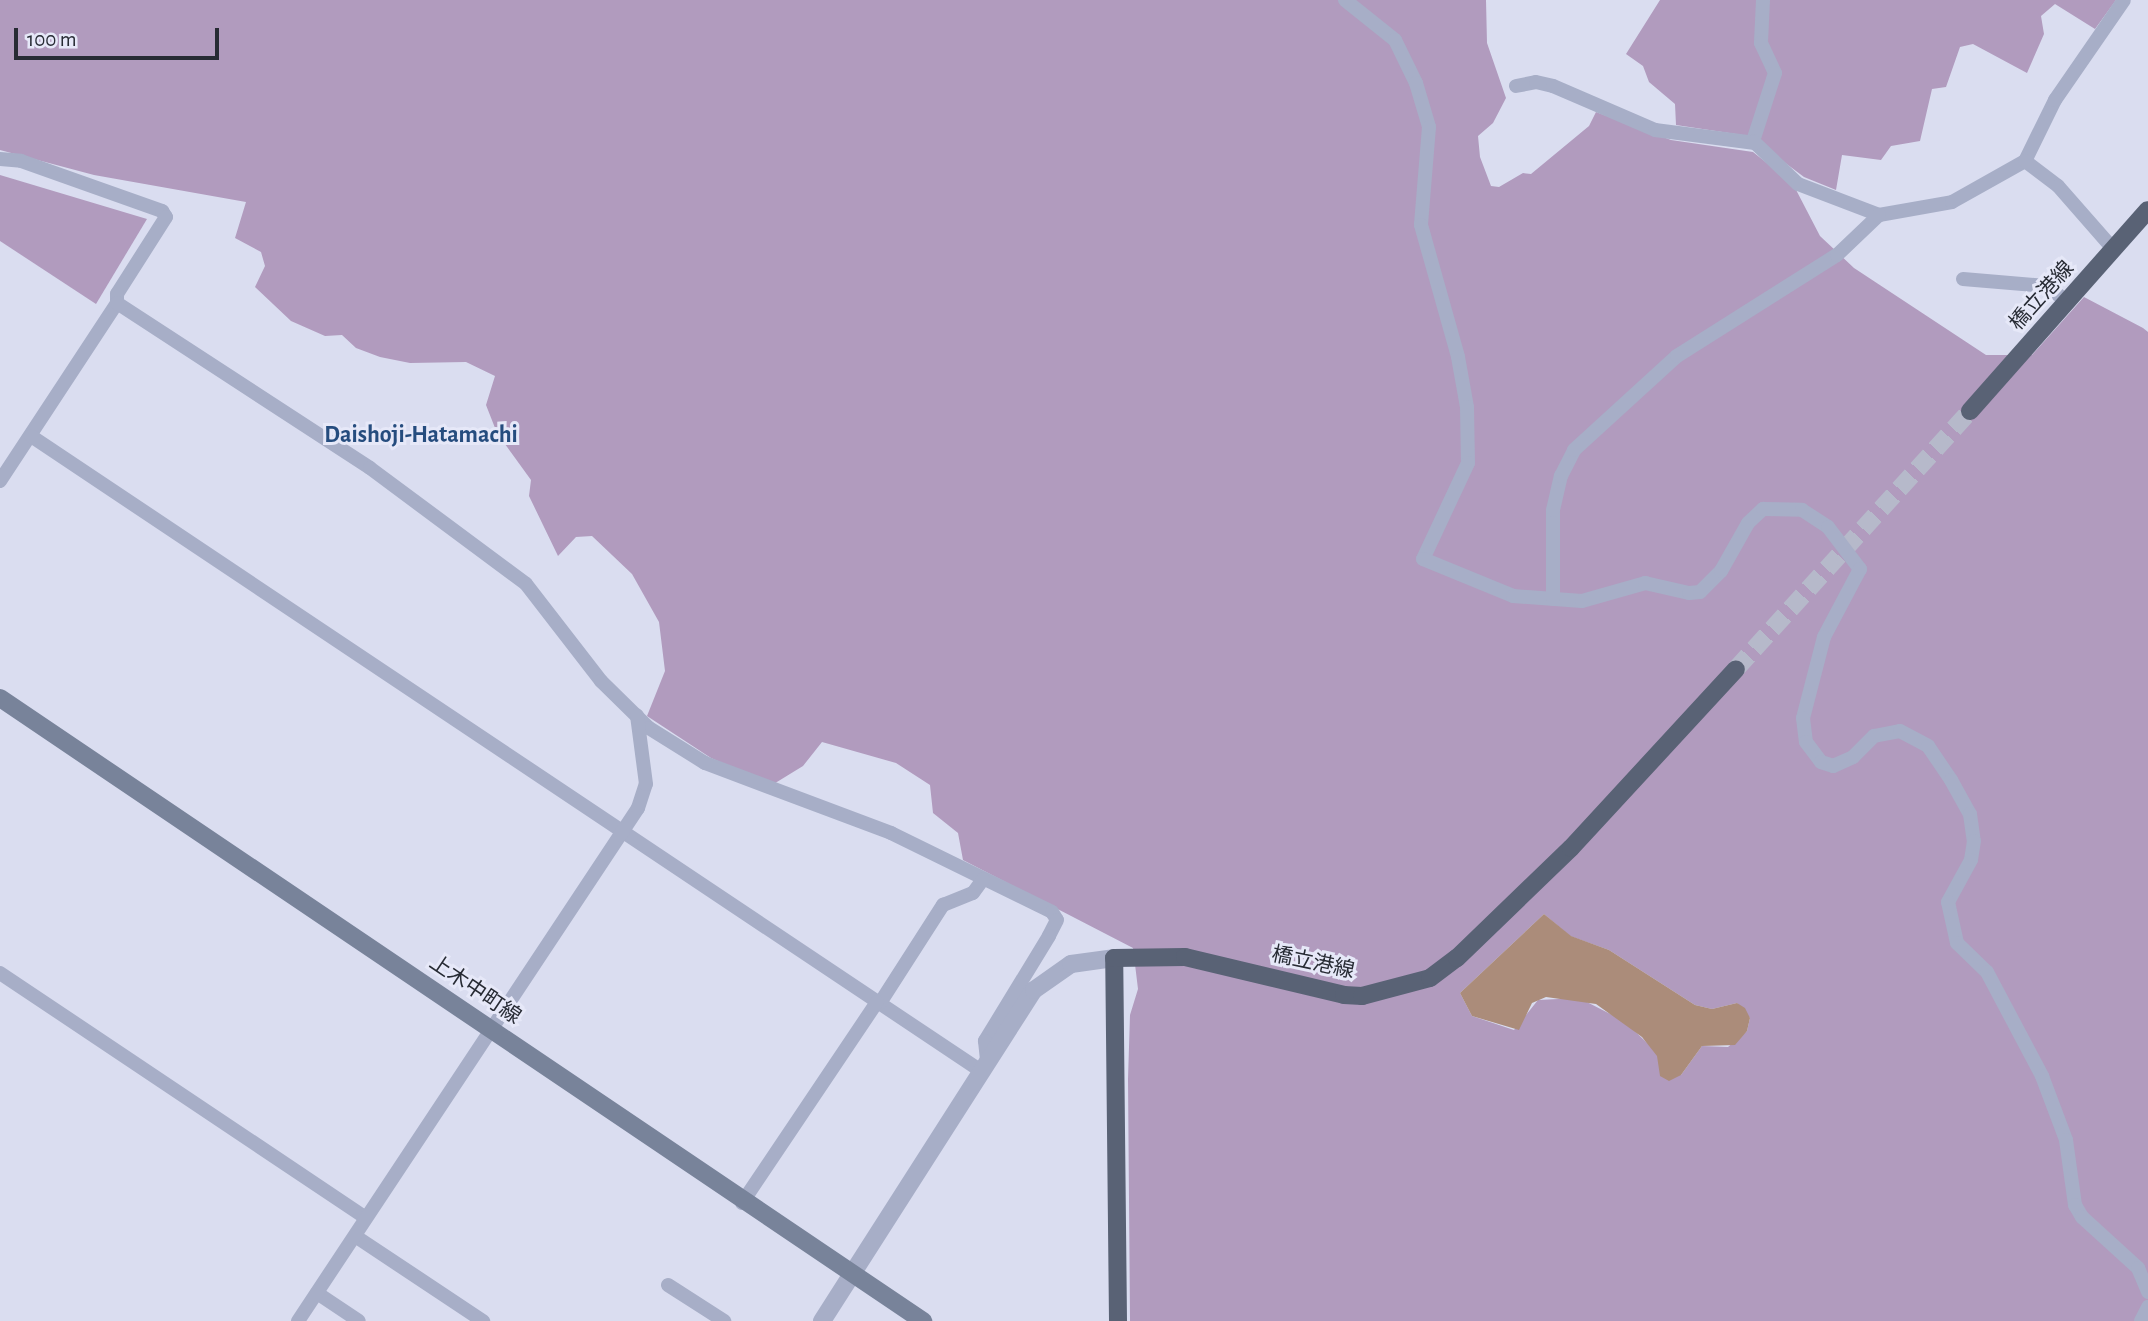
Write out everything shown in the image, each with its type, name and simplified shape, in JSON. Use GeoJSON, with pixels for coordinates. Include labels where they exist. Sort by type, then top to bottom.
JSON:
{"type":"FeatureCollection","features":[{"type":"Feature","properties":{"kind":"main road","name":"橋立港線"},"geometry":{"type":"LineString","coordinates":[[1970,411],[2148,210]]}},
{"type":"Feature","properties":{"kind":"main road","name":"橋立港線"},"geometry":{"type":"LineString","coordinates":[[1115,958],[1185,957],[1344,995],[1362,996],[1430,978],[1458,958],[1571,848],[1736,669]]}},
{"type":"Feature","properties":{"kind":"main road","name":"上木中町線"},"geometry":{"type":"LineString","coordinates":[[0,698],[492,1030],[742,1203],[923,1321]]}},
{"type":"Feature","properties":{"kind":"main road"},"geometry":{"type":"LineString","coordinates":[[1115,958],[1118,1321]]}},
{"type":"Feature","properties":{"kind":"street"},"geometry":{"type":"LineString","coordinates":[[1345,0],[1395,40],[1416,83],[1429,127],[1421,225],[1458,356],[1467,407],[1468,463],[1423,559],[1494,591],[1553,600],[1582,601],[1645,583],[1700,592],[1721,571],[1748,523],[1763,509],[1802,510],[1828,527],[1860,569],[1825,637],[1804,718],[1806,742],[1821,762],[1833,766],[1853,757],[1874,736],[1900,731],[1928,746],[1951,780],[1970,814],[1974,841],[1970,860],[1948,902],[1957,943],[1987,972],[2045,1083],[2066,1140],[2075,1205],[2082,1217],[2138,1268],[2148,1292]]}},
{"type":"Feature","properties":{"kind":"street"},"geometry":{"type":"LineString","coordinates":[[1755,143],[1775,73],[1761,43],[1763,0]]}},
{"type":"Feature","properties":{"kind":"street"},"geometry":{"type":"LineString","coordinates":[[1516,86],[1536,82],[1553,86],[1655,130],[1755,143],[1798,184],[1879,215],[1952,202],[2025,161],[2055,100],[2124,0]]}},
{"type":"Feature","properties":{"kind":"street"},"geometry":{"type":"LineString","coordinates":[[0,159],[21,161],[162,211],[166,217],[117,294],[117,303],[0,481]]}},
{"type":"Feature","properties":{"kind":"street"},"geometry":{"type":"LineString","coordinates":[[2025,161],[2058,186],[2113,250]]}},
{"type":"Feature","properties":{"kind":"street"},"geometry":{"type":"LineString","coordinates":[[1553,600],[1553,510],[1560,476],[1574,450],[1677,356],[1837,255],[1879,215]]}},
{"type":"Feature","properties":{"kind":"street"},"geometry":{"type":"LineString","coordinates":[[1963,279],[2046,286],[2068,302]]}},
{"type":"Feature","properties":{"kind":"street"},"geometry":{"type":"LineString","coordinates":[[117,303],[370,468],[526,584],[601,681],[637,716],[705,763],[882,830],[1045,907],[1056,920],[985,1041],[984,1066]]}},
{"type":"Feature","properties":{"kind":"street"},"geometry":{"type":"LineString","coordinates":[[31,436],[879,1003],[984,1066]]}},
{"type":"Feature","properties":{"kind":"street"},"geometry":{"type":"LineString","coordinates":[[298,1321],[624,832],[646,784],[637,716]]}},
{"type":"Feature","properties":{"kind":"street"},"geometry":{"type":"LineString","coordinates":[[742,1203],[943,905],[973,893],[983,879]]}},
{"type":"Feature","properties":{"kind":"street"},"geometry":{"type":"LineString","coordinates":[[821,1321],[853,1277],[984,1066],[1042,981],[1071,964],[1115,958]]}},
{"type":"Feature","properties":{"kind":"street"},"geometry":{"type":"LineString","coordinates":[[0,973],[366,1218]]}},
{"type":"Feature","properties":{"kind":"street"},"geometry":{"type":"LineString","coordinates":[[355,1236],[484,1321]]}},
{"type":"Feature","properties":{"kind":"street"},"geometry":{"type":"LineString","coordinates":[[668,1285],[724,1321]]}},
{"type":"Feature","properties":{"kind":"street"},"geometry":{"type":"LineString","coordinates":[[317,1293],[359,1321]]}},
{"type":"Feature","properties":{"kind":"street"},"geometry":{"type":"LineString","coordinates":[[2141,1321],[2148,1307]]}},
{"type":"Feature","properties":{"kind":"shaded area"},"geometry":{"type":"Polygon","coordinates":[[[0,0],[1486,0],[1487,43],[1506,98],[1493,123],[1478,136],[1480,157],[1491,186],[1499,187],[1523,173],[1531,174],[1589,126],[1596,112],[1671,140],[1753,152],[1793,184],[1820,236],[1854,268],[1986,355],[2032,355],[2084,297],[2143,328],[2148,332],[2148,1321],[1130,1321],[1128,1079],[1130,1015],[1138,989],[1133,948],[963,860],[958,833],[933,813],[930,785],[896,763],[822,742],[803,766],[772,785],[711,758],[647,716],[665,671],[659,622],[632,574],[592,536],[576,537],[558,556],[529,496],[531,480],[497,433],[486,405],[495,376],[466,362],[410,363],[380,357],[356,348],[342,335],[325,336],[291,321],[255,287],[265,266],[261,252],[235,238],[246,202],[94,175],[0,150],[0,0]],[[1544,914],[1460,993],[1472,1016],[1514,1030],[1538,1000],[1579,998],[1624,1021],[1681,1075],[1702,1046],[1728,1047],[1747,1031],[1750,1018],[1737,1003],[1712,1009],[1695,1005],[1609,950],[1570,936],[1544,914]]]}},
{"type":"Feature","properties":{"kind":"shaded area"},"geometry":{"type":"Polygon","coordinates":[[[1660,0],[2116,0],[2095,29],[2055,4],[2041,16],[2044,34],[2027,73],[1973,44],[1960,47],[1946,87],[1932,89],[1920,141],[1891,146],[1881,160],[1842,155],[1836,190],[1804,177],[1749,136],[1676,125],[1675,104],[1649,82],[1643,66],[1626,54],[1660,0]]]}},
{"type":"Feature","properties":{"kind":"shaded area"},"geometry":{"type":"Polygon","coordinates":[[[0,175],[147,219],[96,304],[0,241],[0,175]]]}},
{"type":"Feature","properties":{"kind":"shaded area"},"geometry":{"type":"Polygon","coordinates":[[[1544,914],[1571,936],[1609,950],[1695,1005],[1712,1009],[1737,1003],[1745,1008],[1750,1018],[1747,1031],[1735,1045],[1702,1046],[1681,1075],[1669,1081],[1660,1076],[1657,1056],[1642,1037],[1596,1004],[1546,997],[1532,1003],[1519,1030],[1472,1016],[1460,993],[1544,914]]]}},
{"type":"Feature","properties":{"kind":"tunnel"},"geometry":{"type":"LineString","coordinates":[[1736,669],[1970,411]]}},
{"type":"Feature","properties":{"kind":"district","name":"Daishoji-Hatamachi"},"geometry":{"type":"Point","coordinates":[421,436]}}]}
